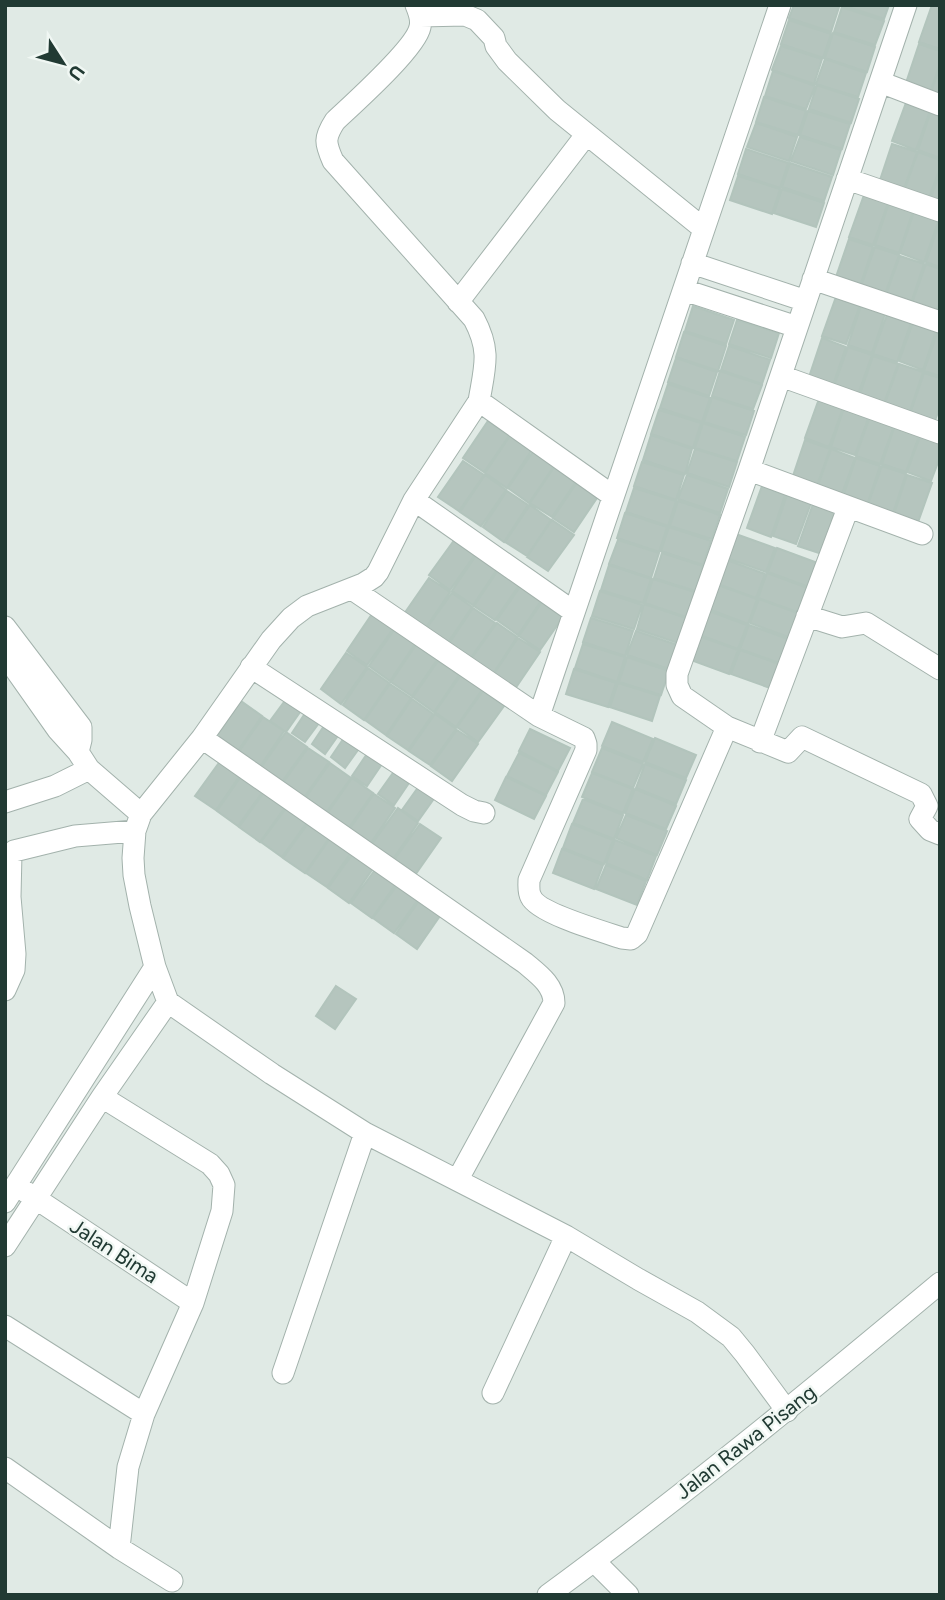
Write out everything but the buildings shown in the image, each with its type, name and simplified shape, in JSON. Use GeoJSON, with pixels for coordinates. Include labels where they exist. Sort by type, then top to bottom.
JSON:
{"type":"FeatureCollection","features":[{"type":"Feature","properties":{"kind":"street"},"geometry":{"type":"LineString","coordinates":[[539,716],[780,5]]}},
{"type":"Feature","properties":{"kind":"street"},"geometry":{"type":"LineString","coordinates":[[906,5],[677,674],[677,685],[682,696],[727,727],[760,742],[788,752],[802,737],[921,794],[927,806],[920,819],[930,830],[940,834]]}},
{"type":"Feature","properties":{"kind":"street"},"geometry":{"type":"LineString","coordinates":[[704,229],[557,110],[507,61],[496,46],[494,38],[477,20],[465,15],[418,11],[421,25],[407,50],[335,121],[326,142],[333,161],[474,319],[483,336],[486,353],[479,401],[414,500],[378,572],[352,589],[307,606],[291,618],[251,667],[138,823],[133,858],[134,875],[155,967],[168,1002],[272,1074],[365,1133],[566,1236],[716,1324],[746,1354],[787,1411]]}},
{"type":"Feature","properties":{"kind":"street"},"geometry":{"type":"LineString","coordinates":[[880,82],[940,105]]}},
{"type":"Feature","properties":{"kind":"street"},"geometry":{"type":"LineString","coordinates":[[458,302],[586,135]]}},
{"type":"Feature","properties":{"kind":"street"},"geometry":{"type":"LineString","coordinates":[[847,179],[940,211]]}},
{"type":"Feature","properties":{"kind":"street"},"geometry":{"type":"LineString","coordinates":[[692,263],[806,301]]}},
{"type":"Feature","properties":{"kind":"street"},"geometry":{"type":"LineString","coordinates":[[813,279],[940,322]]}},
{"type":"Feature","properties":{"kind":"street"},"geometry":{"type":"LineString","coordinates":[[684,290],[797,327]]}},
{"type":"Feature","properties":{"kind":"street"},"geometry":{"type":"LineString","coordinates":[[781,376],[940,433]]}},
{"type":"Feature","properties":{"kind":"street"},"geometry":{"type":"LineString","coordinates":[[479,401],[613,496]]}},
{"type":"Feature","properties":{"kind":"street"},"geometry":{"type":"LineString","coordinates":[[748,470],[922,534]]}},
{"type":"Feature","properties":{"kind":"street"},"geometry":{"type":"LineString","coordinates":[[414,500],[574,612]]}},
{"type":"Feature","properties":{"kind":"street"},"geometry":{"type":"LineString","coordinates":[[760,742],[848,508]]}},
{"type":"Feature","properties":{"kind":"street"},"geometry":{"type":"LineString","coordinates":[[352,589],[539,716],[581,735],[586,750],[529,880],[530,895],[537,904],[552,913],[622,938],[627,939],[637,934],[727,727]]}},
{"type":"Feature","properties":{"kind":"street"},"geometry":{"type":"LineString","coordinates":[[807,616],[842,626],[866,623],[940,669]]}},
{"type":"Feature","properties":{"kind":"street"},"geometry":{"type":"LineString","coordinates":[[5,627],[82,727],[83,761]]}},
{"type":"Feature","properties":{"kind":"street"},"geometry":{"type":"LineString","coordinates":[[5,655],[58,730],[138,823]]}},
{"type":"Feature","properties":{"kind":"street"},"geometry":{"type":"LineString","coordinates":[[251,667],[461,805],[484,813]]}},
{"type":"Feature","properties":{"kind":"street"},"geometry":{"type":"LineString","coordinates":[[202,738],[526,963],[551,988],[554,1003],[458,1180]]}},
{"type":"Feature","properties":{"kind":"street"},"geometry":{"type":"LineString","coordinates":[[5,803],[55,786],[83,761]]}},
{"type":"Feature","properties":{"kind":"street"},"geometry":{"type":"LineString","coordinates":[[5,990],[13,970],[15,954],[7,904],[10,856],[14,851],[138,823]]}},
{"type":"Feature","properties":{"kind":"street"},"geometry":{"type":"LineString","coordinates":[[9,1188],[155,967]]}},
{"type":"Feature","properties":{"kind":"street"},"geometry":{"type":"LineString","coordinates":[[5,1246],[102,1097],[168,1002]]}},
{"type":"Feature","properties":{"kind":"street"},"geometry":{"type":"LineString","coordinates":[[102,1097],[210,1164],[224,1185],[222,1211],[193,1303],[144,1414],[128,1466],[119,1548]]}},
{"type":"Feature","properties":{"kind":"street"},"geometry":{"type":"LineString","coordinates":[[283,1373],[365,1133]]}},
{"type":"Feature","properties":{"kind":"street","name":"Jalan Bima"},"geometry":{"type":"LineString","coordinates":[[9,1188],[36,1199],[193,1303]]}},
{"type":"Feature","properties":{"kind":"street"},"geometry":{"type":"LineString","coordinates":[[493,1393],[566,1236]]}},
{"type":"Feature","properties":{"kind":"street","name":"Jalan Rawa Pisang"},"geometry":{"type":"LineString","coordinates":[[548,1595],[787,1411],[940,1283]]}},
{"type":"Feature","properties":{"kind":"street"},"geometry":{"type":"LineString","coordinates":[[5,1326],[144,1414]]}},
{"type":"Feature","properties":{"kind":"street"},"geometry":{"type":"LineString","coordinates":[[5,1468],[119,1548],[172,1581]]}},
{"type":"Feature","properties":{"kind":"street"},"geometry":{"type":"LineString","coordinates":[[594,1561],[628,1595]]}}]}
